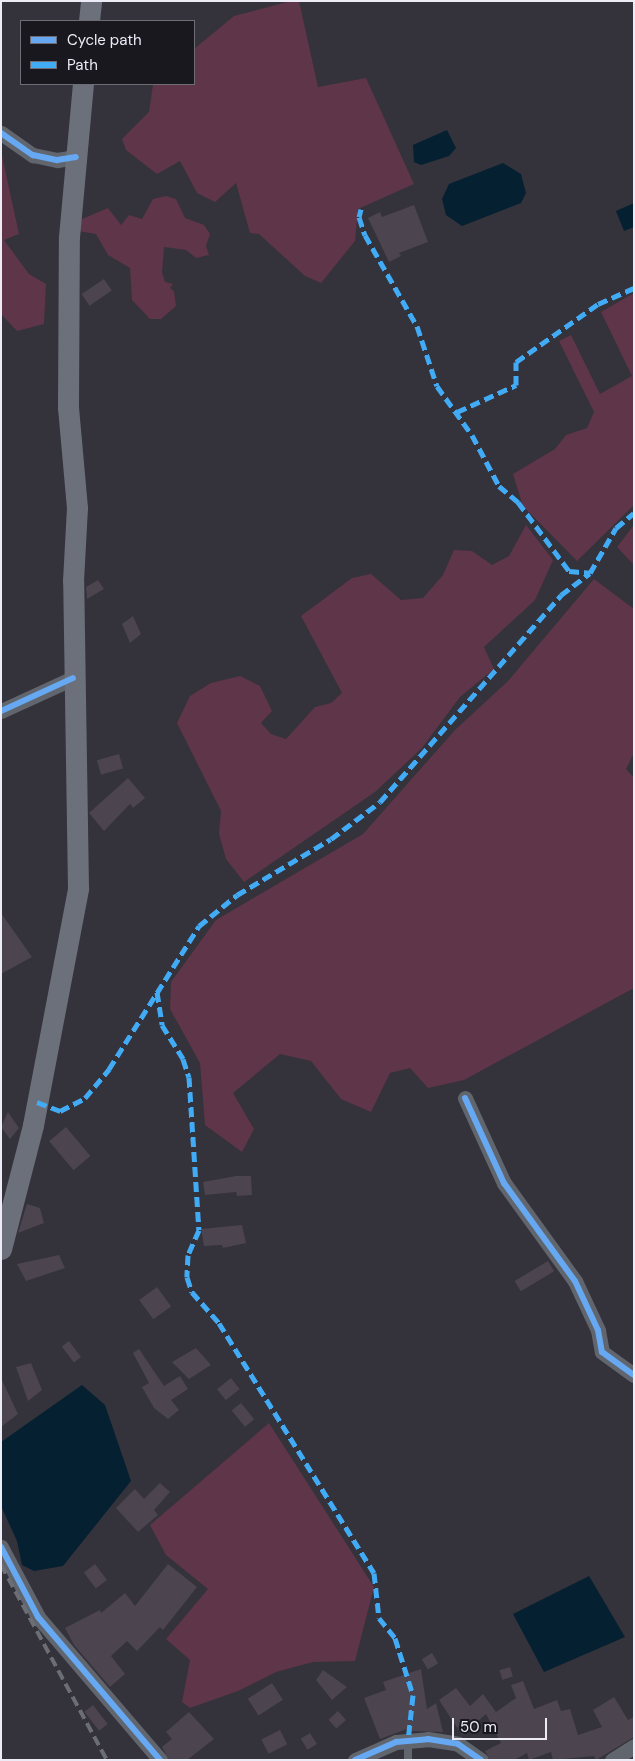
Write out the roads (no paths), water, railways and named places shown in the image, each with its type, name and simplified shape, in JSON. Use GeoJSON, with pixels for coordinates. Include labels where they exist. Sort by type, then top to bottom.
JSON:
{"type":"FeatureCollection","features":[{"type":"Feature","properties":{"kind":"main road"},"geometry":{"type":"LineString","coordinates":[[89,20],[91,1]]}},
{"type":"Feature","properties":{"kind":"main road"},"geometry":{"type":"LineString","coordinates":[[1,1249],[33,1125],[78,888],[73,678],[77,508],[68,408],[69,237],[83,85]]}},
{"type":"Feature","properties":{"kind":"street"},"geometry":{"type":"LineString","coordinates":[[1,134],[33,155],[57,160],[76,157]]}},
{"type":"Feature","properties":{"kind":"street"},"geometry":{"type":"LineString","coordinates":[[1,710],[73,678]]}},
{"type":"Feature","properties":{"kind":"street"},"geometry":{"type":"LineString","coordinates":[[465,1098],[504,1183],[568,1268],[598,1330],[602,1352],[634,1375]]}},
{"type":"Feature","properties":{"kind":"street"},"geometry":{"type":"LineString","coordinates":[[1,1547],[38,1617],[160,1760]]}},
{"type":"Feature","properties":{"kind":"street"},"geometry":{"type":"LineString","coordinates":[[354,1760],[408,1741],[458,1744],[481,1760]]}},
{"type":"Feature","properties":{"kind":"street"},"geometry":{"type":"LineString","coordinates":[[612,1760],[634,1746]]}},
{"type":"Feature","properties":{"kind":"lane"},"geometry":{"type":"LineString","coordinates":[[408,1741],[408,1760]]}},
{"type":"Feature","properties":{"kind":"water"},"geometry":{"type":"Polygon","coordinates":[[[447,130],[456,148],[449,156],[421,165],[414,162],[413,145],[447,130]]]}},
{"type":"Feature","properties":{"kind":"water"},"geometry":{"type":"Polygon","coordinates":[[[503,163],[521,174],[526,193],[521,203],[462,226],[446,215],[442,199],[449,184],[503,163]]]}},
{"type":"Feature","properties":{"kind":"water"},"geometry":{"type":"Polygon","coordinates":[[[634,203],[634,227],[624,231],[616,211],[634,203]]]}},
{"type":"Feature","properties":{"kind":"water"},"geometry":{"type":"Polygon","coordinates":[[[82,1385],[105,1405],[131,1481],[63,1566],[34,1571],[22,1565],[17,1541],[1,1506],[1,1442],[82,1385]]]}},
{"type":"Feature","properties":{"kind":"water"},"geometry":{"type":"Polygon","coordinates":[[[589,1576],[625,1637],[544,1672],[513,1614],[589,1576]]]}},
{"type":"Feature","properties":{"kind":"railway"},"geometry":{"type":"LineString","coordinates":[[1,1565],[107,1760]]}}]}
